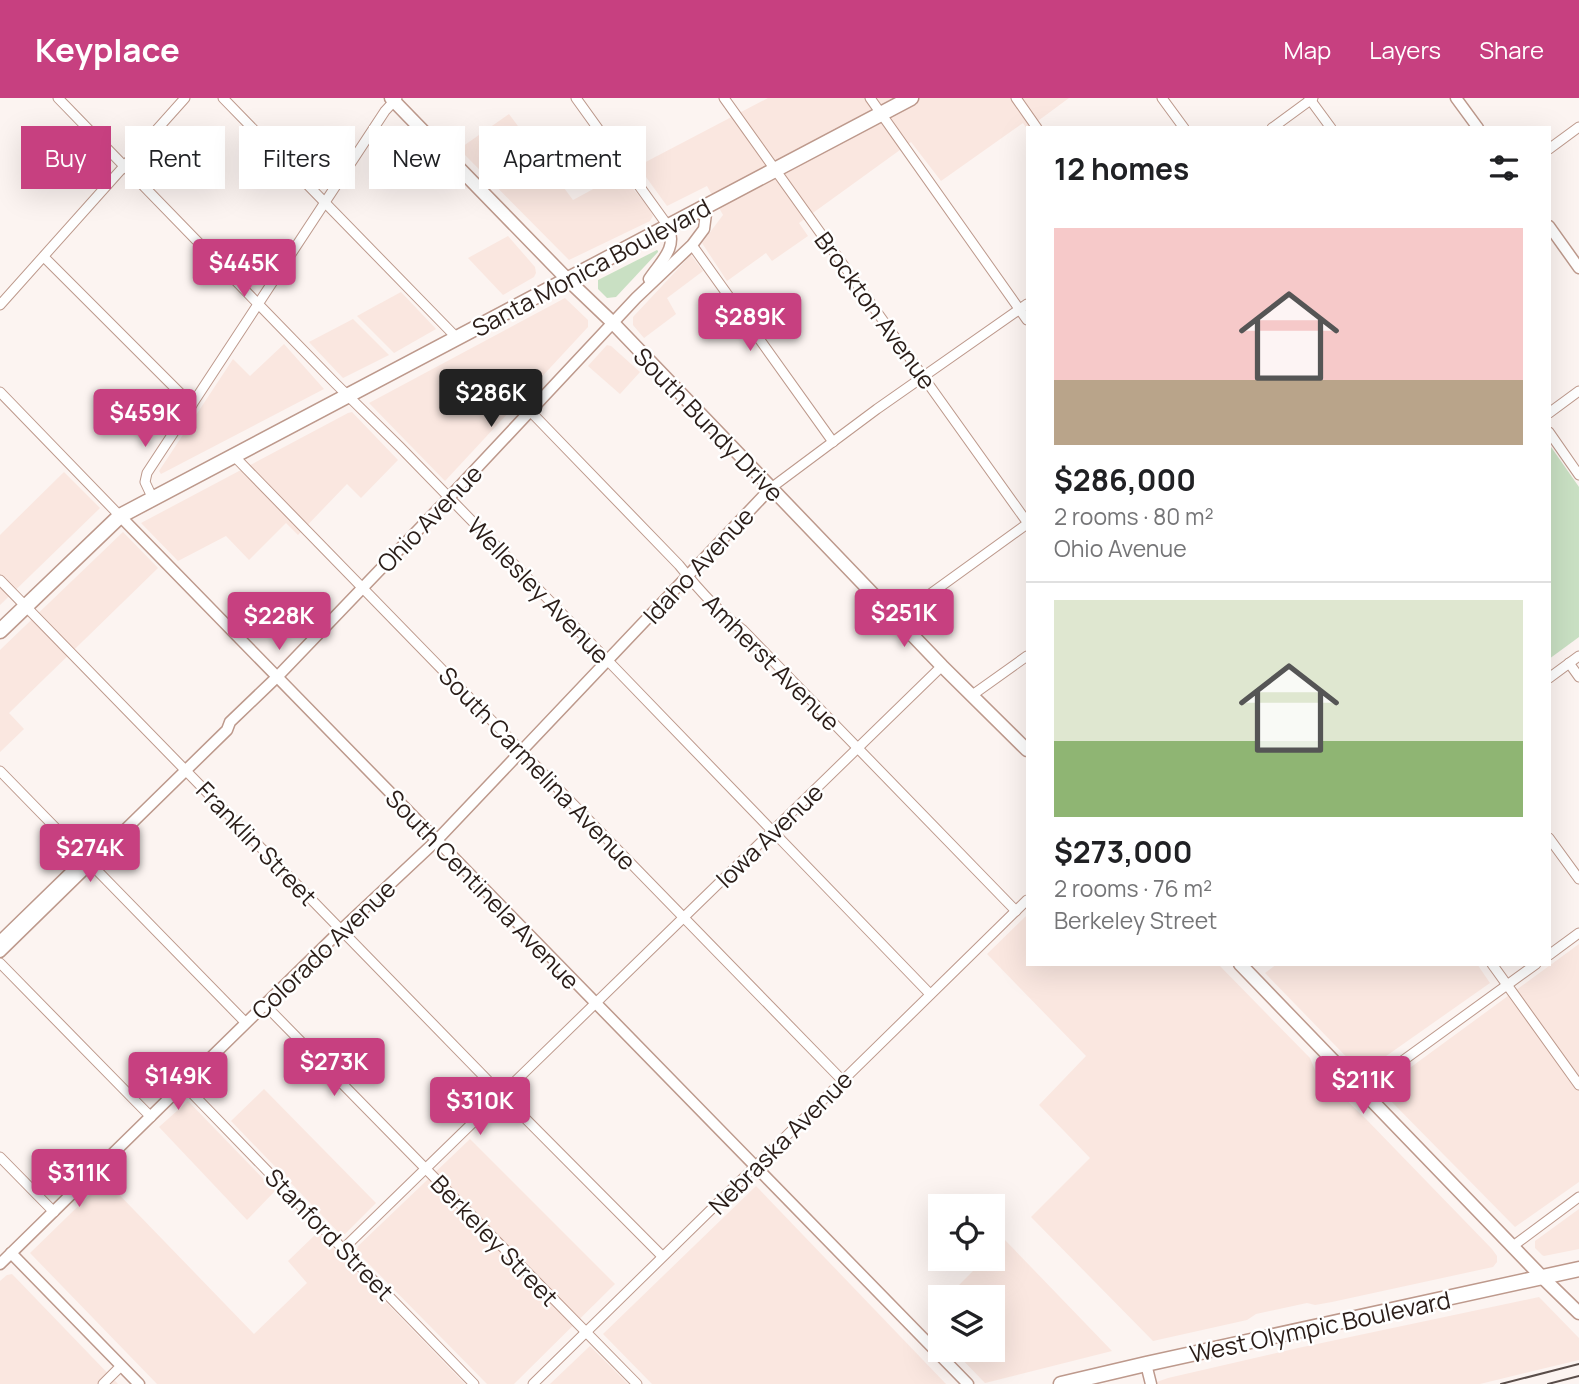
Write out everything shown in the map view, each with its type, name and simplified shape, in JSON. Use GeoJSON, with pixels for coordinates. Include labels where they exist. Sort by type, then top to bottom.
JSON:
{"type":"FeatureCollection","features":[{"type":"Feature","properties":{"kind":"main road","name":"Santa Monica Boulevard"},"geometry":{"type":"LineString","coordinates":[[0,631],[120,516],[911,98]]}},
{"type":"Feature","properties":{"kind":"main road","name":"South Bundy Drive"},"geometry":{"type":"LineString","coordinates":[[394,99],[971,696],[1026,749]]}},
{"type":"Feature","properties":{"kind":"main road"},"geometry":{"type":"LineString","coordinates":[[1242,966],[1579,1313]]}},
{"type":"Feature","properties":{"kind":"main road","name":"West Olympic Boulevard"},"geometry":{"type":"LineString","coordinates":[[1061,1384],[1579,1269]]}},
{"type":"Feature","properties":{"kind":"street","name":"Wellesley Avenue"},"geometry":{"type":"LineString","coordinates":[[58,98],[608,660],[930,994]]}},
{"type":"Feature","properties":{"kind":"street"},"geometry":{"type":"LineString","coordinates":[[0,305],[186,98]]}},
{"type":"Feature","properties":{"kind":"street"},"geometry":{"type":"LineString","coordinates":[[223,98],[457,338]]}},
{"type":"Feature","properties":{"kind":"street"},"geometry":{"type":"LineString","coordinates":[[576,98],[668,226]]}},
{"type":"Feature","properties":{"kind":"street","name":"Brockton Avenue"},"geometry":{"type":"LineString","coordinates":[[724,98],[1026,522]]}},
{"type":"Feature","properties":{"kind":"street"},"geometry":{"type":"LineString","coordinates":[[870,98],[1024,307]]}},
{"type":"Feature","properties":{"kind":"street"},"geometry":{"type":"LineString","coordinates":[[1016,98],[1036,126]]}},
{"type":"Feature","properties":{"kind":"street"},"geometry":{"type":"LineString","coordinates":[[1162,98],[1183,126]]}},
{"type":"Feature","properties":{"kind":"street"},"geometry":{"type":"LineString","coordinates":[[1456,98],[1477,126]]}},
{"type":"Feature","properties":{"kind":"street"},"geometry":{"type":"LineString","coordinates":[[153,499],[145,484],[146,473],[394,99]]}},
{"type":"Feature","properties":{"kind":"street"},"geometry":{"type":"LineString","coordinates":[[1275,126],[1311,99],[1330,126]]}},
{"type":"Feature","properties":{"kind":"street"},"geometry":{"type":"LineString","coordinates":[[1551,148],[1579,127]]}},
{"type":"Feature","properties":{"kind":"street","name":"Ohio Avenue"},"geometry":{"type":"LineString","coordinates":[[88,860],[227,730],[230,722],[278,676],[636,298],[692,244],[704,229],[706,206]]}},
{"type":"Feature","properties":{"kind":"street","name":"Ohio Avenue"},"geometry":{"type":"LineString","coordinates":[[636,298],[672,244],[672,234],[668,226]]}},
{"type":"Feature","properties":{"kind":"street"},"geometry":{"type":"LineString","coordinates":[[1551,229],[1579,268]]}},
{"type":"Feature","properties":{"kind":"street"},"geometry":{"type":"LineString","coordinates":[[692,244],[833,442]]}},
{"type":"Feature","properties":{"kind":"street"},"geometry":{"type":"LineString","coordinates":[[44,257],[192,405]]}},
{"type":"Feature","properties":{"kind":"street","name":"Idaho Avenue"},"geometry":{"type":"LineString","coordinates":[[436,841],[771,488],[1024,307]]}},
{"type":"Feature","properties":{"kind":"street"},"geometry":{"type":"LineString","coordinates":[[1551,412],[1579,391]]}},
{"type":"Feature","properties":{"kind":"street","name":"South Centinela Avenue"},"geometry":{"type":"LineString","coordinates":[[0,392],[968,1384]]}},
{"type":"Feature","properties":{"kind":"street","name":"Amherst Avenue"},"geometry":{"type":"LineString","coordinates":[[530,411],[694,585],[730,621],[743,630],[1016,911]]}},
{"type":"Feature","properties":{"kind":"street"},"geometry":{"type":"LineString","coordinates":[[1551,435],[1579,475]]}},
{"type":"Feature","properties":{"kind":"street","name":"South Carmelina Avenue"},"geometry":{"type":"LineString","coordinates":[[234,456],[842,1080]]}},
{"type":"Feature","properties":{"kind":"street"},"geometry":{"type":"LineString","coordinates":[[897,618],[1026,524]]}},
{"type":"Feature","properties":{"kind":"street","name":"Franklin Street"},"geometry":{"type":"LineString","coordinates":[[0,580],[662,1256]]}},
{"type":"Feature","properties":{"kind":"street"},"geometry":{"type":"LineString","coordinates":[[1551,676],[1579,656]]}},
{"type":"Feature","properties":{"kind":"street"},"geometry":{"type":"LineString","coordinates":[[971,696],[1026,657]]}},
{"type":"Feature","properties":{"kind":"street"},"geometry":{"type":"LineString","coordinates":[[1569,663],[1579,677]]}},
{"type":"Feature","properties":{"kind":"street","name":"Iowa Avenue"},"geometry":{"type":"LineString","coordinates":[[344,1248],[942,666]]}},
{"type":"Feature","properties":{"kind":"street"},"geometry":{"type":"LineString","coordinates":[[0,771],[246,1023]]}},
{"type":"Feature","properties":{"kind":"street","name":"Colorado Avenue"},"geometry":{"type":"LineString","coordinates":[[0,1264],[341,930],[436,841]]}},
{"type":"Feature","properties":{"kind":"street"},"geometry":{"type":"LineString","coordinates":[[1551,841],[1579,879]]}},
{"type":"Feature","properties":{"kind":"street"},"geometry":{"type":"LineString","coordinates":[[0,941],[88,860]]}},
{"type":"Feature","properties":{"kind":"street"},"geometry":{"type":"LineString","coordinates":[[0,952],[88,860]]}},
{"type":"Feature","properties":{"kind":"street","name":"Nebraska Avenue"},"geometry":{"type":"LineString","coordinates":[[533,1384],[1026,901]]}},
{"type":"Feature","properties":{"kind":"street"},"geometry":{"type":"LineString","coordinates":[[1551,954],[1579,933]]}},
{"type":"Feature","properties":{"kind":"street"},"geometry":{"type":"LineString","coordinates":[[0,963],[150,1117]]}},
{"type":"Feature","properties":{"kind":"street"},"geometry":{"type":"LineString","coordinates":[[1493,966],[1579,1085]]}},
{"type":"Feature","properties":{"kind":"street"},"geometry":{"type":"LineString","coordinates":[[1362,1091],[1533,966]]}},
{"type":"Feature","properties":{"kind":"street","name":"Berkeley Street"},"geometry":{"type":"LineString","coordinates":[[265,1005],[637,1384]]}},
{"type":"Feature","properties":{"kind":"street","name":"Stanford Street"},"geometry":{"type":"LineString","coordinates":[[184,1085],[474,1384]]}},
{"type":"Feature","properties":{"kind":"street"},"geometry":{"type":"LineString","coordinates":[[0,1157],[54,1212]]}},
{"type":"Feature","properties":{"kind":"street"},"geometry":{"type":"LineString","coordinates":[[1513,1246],[1579,1197]]}},
{"type":"Feature","properties":{"kind":"street"},"geometry":{"type":"LineString","coordinates":[[11,1253],[139,1384]]}},
{"type":"Feature","properties":{"kind":"street"},"geometry":{"type":"LineString","coordinates":[[1146,1364],[1151,1384]]}},
{"type":"Feature","properties":{"kind":"street"},"geometry":{"type":"LineString","coordinates":[[103,1384],[121,1366]]}},
{"type":"Feature","properties":{"kind":"shaded area"},"geometry":{"type":"Polygon","coordinates":[[[768,98],[1069,98],[1031,126],[1026,128],[1023,123],[941,181],[911,142],[799,223],[808,236],[772,261],[766,253],[727,281],[702,243],[723,215],[707,186],[667,206],[646,177],[646,162],[768,98]]]}},
{"type":"Feature","properties":{"kind":"shaded area"},"geometry":{"type":"Polygon","coordinates":[[[509,114],[518,126],[492,126],[509,114]]]}},
{"type":"Feature","properties":{"kind":"shaded area"},"geometry":{"type":"Polygon","coordinates":[[[479,135],[479,169],[465,155],[465,145],[479,135]]]}},
{"type":"Feature","properties":{"kind":"shaded area"},"geometry":{"type":"Polygon","coordinates":[[[499,189],[565,189],[573,200],[593,189],[633,189],[653,216],[650,221],[569,260],[499,189]]]}},
{"type":"Feature","properties":{"kind":"shaded area"},"geometry":{"type":"Polygon","coordinates":[[[508,236],[535,267],[536,273],[534,277],[503,295],[468,258],[508,236]]]}},
{"type":"Feature","properties":{"kind":"shaded area"},"geometry":{"type":"Polygon","coordinates":[[[691,255],[703,271],[667,298],[676,314],[644,338],[633,325],[633,317],[691,255]]]}},
{"type":"Feature","properties":{"kind":"shaded area"},"geometry":{"type":"Polygon","coordinates":[[[401,292],[436,329],[394,353],[357,316],[401,292]]]}},
{"type":"Feature","properties":{"kind":"shaded area"},"geometry":{"type":"Polygon","coordinates":[[[565,298],[588,320],[588,327],[445,481],[369,403],[565,298]]]}},
{"type":"Feature","properties":{"kind":"shaded area"},"geometry":{"type":"Polygon","coordinates":[[[353,319],[389,355],[343,378],[309,342],[353,319]]]}},
{"type":"Feature","properties":{"kind":"shaded area"},"geometry":{"type":"Polygon","coordinates":[[[284,344],[324,389],[161,474],[159,471],[233,359],[250,376],[284,344]]]}},
{"type":"Feature","properties":{"kind":"shaded area"},"geometry":{"type":"Polygon","coordinates":[[[607,345],[640,372],[620,394],[588,366],[607,345]]]}},
{"type":"Feature","properties":{"kind":"shaded area"},"geometry":{"type":"Polygon","coordinates":[[[352,412],[398,460],[361,498],[347,484],[298,535],[286,523],[249,560],[226,536],[178,561],[141,523],[348,413],[352,412]]]}},
{"type":"Feature","properties":{"kind":"shaded area"},"geometry":{"type":"Polygon","coordinates":[[[64,472],[100,508],[0,605],[0,535],[64,472]]]}},
{"type":"Feature","properties":{"kind":"shaded area"},"geometry":{"type":"Polygon","coordinates":[[[123,532],[158,568],[9,713],[24,729],[0,752],[0,650],[123,532]]]}},
{"type":"Feature","properties":{"kind":"shaded area"},"geometry":{"type":"Polygon","coordinates":[[[1026,916],[1026,966],[1220,966],[1310,1058],[1315,1070],[1492,1249],[1497,1256],[1497,1262],[1493,1267],[1332,1302],[1315,1305],[1307,1303],[1256,1314],[1247,1320],[1153,1341],[1031,1217],[1090,1158],[1039,1105],[1086,1056],[987,954],[1026,916]]]}},
{"type":"Feature","properties":{"kind":"shaded area"},"geometry":{"type":"Polygon","coordinates":[[[1579,944],[1579,1182],[1515,1227],[1381,1089],[1579,944]]]}},
{"type":"Feature","properties":{"kind":"shaded area"},"geometry":{"type":"Polygon","coordinates":[[[1274,966],[1478,966],[1490,983],[1362,1073],[1265,973],[1274,966]]]}},
{"type":"Feature","properties":{"kind":"shaded area"},"geometry":{"type":"Polygon","coordinates":[[[264,1089],[376,1203],[345,1234],[340,1234],[231,1121],[264,1089]]]}},
{"type":"Feature","properties":{"kind":"shaded area"},"geometry":{"type":"Polygon","coordinates":[[[188,1101],[275,1191],[247,1220],[159,1127],[188,1101]]]}},
{"type":"Feature","properties":{"kind":"shaded area"},"geometry":{"type":"Polygon","coordinates":[[[470,1139],[615,1284],[514,1384],[487,1384],[357,1250],[358,1246],[470,1139]]]}},
{"type":"Feature","properties":{"kind":"shaded area"},"geometry":{"type":"Polygon","coordinates":[[[105,1180],[254,1334],[307,1283],[288,1261],[318,1232],[465,1384],[157,1384],[30,1253],[105,1180]]]}},
{"type":"Feature","properties":{"kind":"shaded area"},"geometry":{"type":"Polygon","coordinates":[[[756,1186],[946,1384],[652,1384],[603,1334],[756,1186]]]}},
{"type":"Feature","properties":{"kind":"shaded area"},"geometry":{"type":"Polygon","coordinates":[[[1579,1209],[1579,1249],[1542,1255],[1535,1248],[1535,1241],[1579,1209]]]}},
{"type":"Feature","properties":{"kind":"shaded area"},"geometry":{"type":"Polygon","coordinates":[[[1005,1240],[1112,1351],[985,1383],[965,1362],[1005,1362],[1005,1285],[959,1285],[973,1271],[1005,1271],[1005,1240]]]}},
{"type":"Feature","properties":{"kind":"shaded area"},"geometry":{"type":"Polygon","coordinates":[[[12,1274],[118,1384],[0,1384],[0,1281],[12,1274]]]}},
{"type":"Feature","properties":{"kind":"shaded area"},"geometry":{"type":"Polygon","coordinates":[[[1539,1297],[1579,1338],[1579,1360],[1480,1384],[1151,1384],[1298,1348],[1539,1297]]]}},
{"type":"Feature","properties":{"kind":"shaded area"},"geometry":{"type":"Polygon","coordinates":[[[590,1346],[628,1384],[550,1384],[590,1346]]]}},
{"type":"Feature","properties":{"kind":"green space"},"geometry":{"type":"Polygon","coordinates":[[[657,250],[616,297],[607,298],[598,289],[598,280],[657,250]]]}},
{"type":"Feature","properties":{"kind":"green space"},"geometry":{"type":"Polygon","coordinates":[[[1551,447],[1579,487],[1579,637],[1551,658],[1551,447]]]}},
{"type":"Feature","properties":{"kind":"tram line"},"geometry":{"type":"LineString","coordinates":[[1501,1384],[1579,1364]]}},
{"type":"Feature","properties":{"kind":"tram line"},"geometry":{"type":"LineString","coordinates":[[1548,1384],[1579,1376]]}}]}
